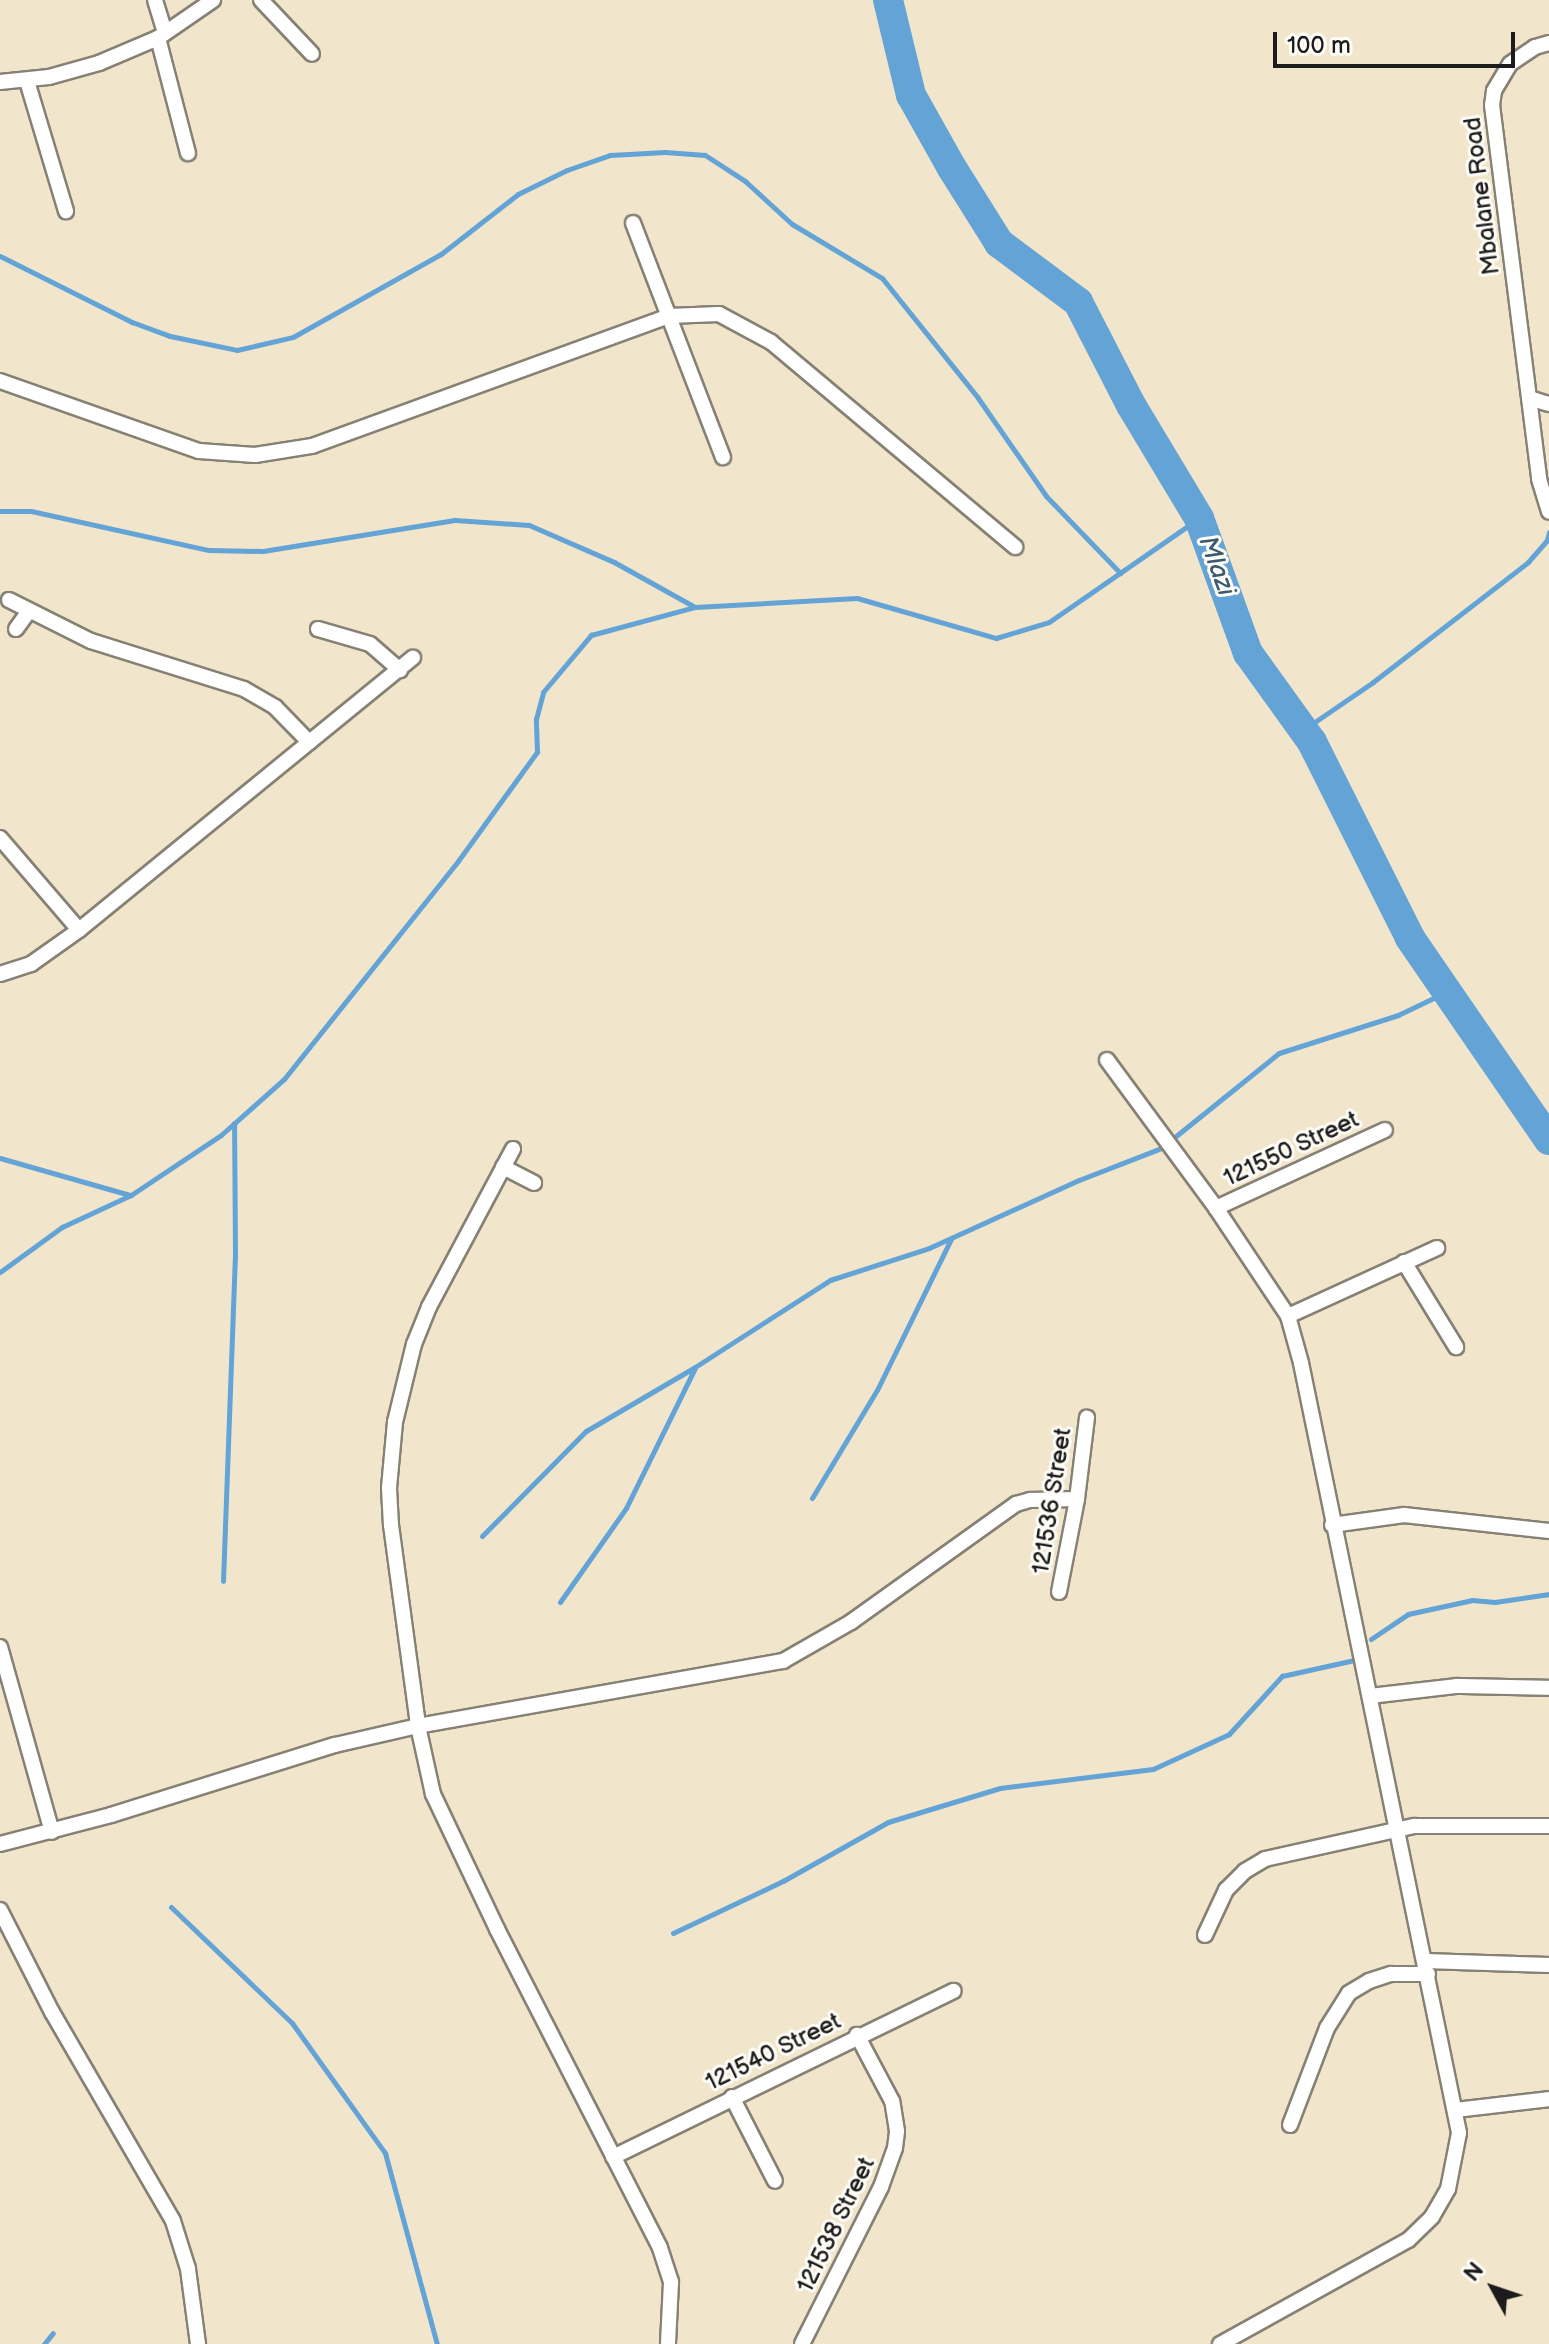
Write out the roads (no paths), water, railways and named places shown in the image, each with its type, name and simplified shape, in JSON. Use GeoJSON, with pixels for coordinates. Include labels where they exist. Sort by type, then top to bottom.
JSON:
{"type":"FeatureCollection","features":[{"type":"Feature","properties":{"kind":"street"},"geometry":{"type":"LineString","coordinates":[[155,0],[188,153]]}},
{"type":"Feature","properties":{"kind":"street"},"geometry":{"type":"LineString","coordinates":[[0,82],[27,81],[99,63],[161,36],[213,0]]}},
{"type":"Feature","properties":{"kind":"street"},"geometry":{"type":"LineString","coordinates":[[261,0],[312,54]]}},
{"type":"Feature","properties":{"kind":"street","name":"Mbalane Road"},"geometry":{"type":"LineString","coordinates":[[1549,43],[1535,47],[1510,64],[1494,91],[1492,105],[1539,479],[1549,512]]}},
{"type":"Feature","properties":{"kind":"street"},"geometry":{"type":"LineString","coordinates":[[27,81],[66,211]]}},
{"type":"Feature","properties":{"kind":"street"},"geometry":{"type":"LineString","coordinates":[[633,223],[723,457]]}},
{"type":"Feature","properties":{"kind":"street"},"geometry":{"type":"LineString","coordinates":[[0,381],[199,451],[255,455],[312,446],[669,316],[684,312],[719,314],[756,331],[1015,547]]}},
{"type":"Feature","properties":{"kind":"street"},"geometry":{"type":"LineString","coordinates":[[1529,398],[1549,404]]}},
{"type":"Feature","properties":{"kind":"street"},"geometry":{"type":"LineString","coordinates":[[9,600],[115,650],[244,689],[275,707],[309,742]]}},
{"type":"Feature","properties":{"kind":"street"},"geometry":{"type":"LineString","coordinates":[[16,629],[29,611]]}},
{"type":"Feature","properties":{"kind":"street"},"geometry":{"type":"LineString","coordinates":[[318,629],[370,644],[400,670]]}},
{"type":"Feature","properties":{"kind":"street"},"geometry":{"type":"LineString","coordinates":[[0,974],[31,964],[79,930],[413,658]]}},
{"type":"Feature","properties":{"kind":"street"},"geometry":{"type":"LineString","coordinates":[[0,838],[79,930]]}},
{"type":"Feature","properties":{"kind":"street"},"geometry":{"type":"LineString","coordinates":[[1107,1060],[1216,1208],[1288,1316],[1456,2110],[1459,2146],[1454,2173],[1432,2217],[1393,2250],[1220,2344]]}},
{"type":"Feature","properties":{"kind":"street","name":"121550 Street"},"geometry":{"type":"LineString","coordinates":[[1216,1208],[1385,1130]]}},
{"type":"Feature","properties":{"kind":"street"},"geometry":{"type":"LineString","coordinates":[[513,1149],[429,1307],[411,1354],[395,1422],[389,1488],[391,1525],[428,1779],[440,1810],[667,2268],[672,2299],[668,2344]]}},
{"type":"Feature","properties":{"kind":"street"},"geometry":{"type":"LineString","coordinates":[[503,1167],[534,1183]]}},
{"type":"Feature","properties":{"kind":"street"},"geometry":{"type":"LineString","coordinates":[[1288,1316],[1437,1248]]}},
{"type":"Feature","properties":{"kind":"street"},"geometry":{"type":"LineString","coordinates":[[1404,1262],[1456,1347]]}},
{"type":"Feature","properties":{"kind":"street","name":"121536 Street"},"geometry":{"type":"LineString","coordinates":[[1059,1592],[1077,1499],[1087,1418]]}},
{"type":"Feature","properties":{"kind":"street"},"geometry":{"type":"LineString","coordinates":[[0,1844],[52,1832],[316,1750],[418,1726],[783,1661],[802,1653],[851,1622],[1016,1504],[1030,1500],[1077,1499]]}},
{"type":"Feature","properties":{"kind":"street"},"geometry":{"type":"LineString","coordinates":[[1332,1525],[1404,1515],[1549,1531]]}},
{"type":"Feature","properties":{"kind":"street"},"geometry":{"type":"LineString","coordinates":[[0,1647],[52,1832]]}},
{"type":"Feature","properties":{"kind":"street"},"geometry":{"type":"LineString","coordinates":[[1370,1696],[1457,1686],[1549,1688]]}},
{"type":"Feature","properties":{"kind":"street"},"geometry":{"type":"LineString","coordinates":[[1205,1935],[1226,1890],[1255,1863],[1396,1829],[1449,1824],[1549,1826]]}},
{"type":"Feature","properties":{"kind":"street"},"geometry":{"type":"LineString","coordinates":[[0,1910],[52,2012],[173,2221],[188,2269],[198,2344]]}},
{"type":"Feature","properties":{"kind":"street"},"geometry":{"type":"LineString","coordinates":[[1290,2125],[1330,2020],[1349,1993],[1378,1977],[1426,1967],[1549,1965]]}},
{"type":"Feature","properties":{"kind":"street","name":"121540 Street"},"geometry":{"type":"LineString","coordinates":[[613,2157],[857,2035],[954,1991]]}},
{"type":"Feature","properties":{"kind":"street","name":"121538 Street"},"geometry":{"type":"LineString","coordinates":[[802,2344],[881,2187],[895,2148],[897,2131],[892,2101],[857,2035]]}},
{"type":"Feature","properties":{"kind":"street"},"geometry":{"type":"LineString","coordinates":[[732,2097],[775,2181]]}},
{"type":"Feature","properties":{"kind":"street"},"geometry":{"type":"LineString","coordinates":[[1456,2110],[1549,2099]]}},
{"type":"Feature","properties":{"kind":"waterway","name":"Mlazi"},"geometry":{"type":"LineString","coordinates":[[888,0],[911,95],[952,168],[999,243],[1078,302],[1131,405],[1199,518],[1248,653],[1312,742],[1410,938],[1549,1140]]}},
{"type":"Feature","properties":{"kind":"waterway"},"geometry":{"type":"LineString","coordinates":[[0,256],[132,322],[170,336],[237,350],[293,337],[441,254],[518,194],[567,170],[610,155],[665,152],[705,155],[745,181],[792,224],[882,278],[978,398],[1046,496],[1120,573]]}},
{"type":"Feature","properties":{"kind":"waterway"},"geometry":{"type":"LineString","coordinates":[[0,511],[31,511],[209,550],[263,551],[455,520],[529,525],[614,562],[693,606]]}},
{"type":"Feature","properties":{"kind":"waterway"},"geometry":{"type":"LineString","coordinates":[[0,1272],[62,1227],[131,1195],[221,1135],[284,1079],[458,861],[537,752],[536,719],[543,692],[591,635],[695,607],[857,598],[996,638],[1049,622],[1199,518]]}},
{"type":"Feature","properties":{"kind":"waterway"},"geometry":{"type":"LineString","coordinates":[[1303,730],[1373,682],[1528,562],[1547,540],[1549,532]]}},
{"type":"Feature","properties":{"kind":"waterway"},"geometry":{"type":"LineString","coordinates":[[1176,1136],[1279,1053],[1398,1015],[1448,991]]}},
{"type":"Feature","properties":{"kind":"waterway"},"geometry":{"type":"LineString","coordinates":[[223,1581],[235,1256],[234,1123]]}},
{"type":"Feature","properties":{"kind":"waterway"},"geometry":{"type":"LineString","coordinates":[[482,1536],[586,1431],[695,1367],[830,1280],[929,1248],[1079,1180],[1159,1149]]}},
{"type":"Feature","properties":{"kind":"waterway"},"geometry":{"type":"LineString","coordinates":[[0,1158],[130,1195]]}},
{"type":"Feature","properties":{"kind":"waterway"},"geometry":{"type":"LineString","coordinates":[[812,1498],[877,1390],[951,1239]]}},
{"type":"Feature","properties":{"kind":"waterway"},"geometry":{"type":"LineString","coordinates":[[560,1602],[626,1508],[695,1368]]}},
{"type":"Feature","properties":{"kind":"waterway"},"geometry":{"type":"LineString","coordinates":[[1371,1639],[1408,1614],[1472,1600],[1495,1602],[1549,1594]]}},
{"type":"Feature","properties":{"kind":"waterway"},"geometry":{"type":"LineString","coordinates":[[673,1933],[783,1881],[888,1822],[1000,1788],[1153,1769],[1229,1734],[1282,1676],[1354,1660]]}},
{"type":"Feature","properties":{"kind":"waterway"},"geometry":{"type":"LineString","coordinates":[[171,1907],[292,2023],[385,2153],[437,2344]]}},
{"type":"Feature","properties":{"kind":"waterway"},"geometry":{"type":"LineString","coordinates":[[44,2344],[53,2333]]}}]}
